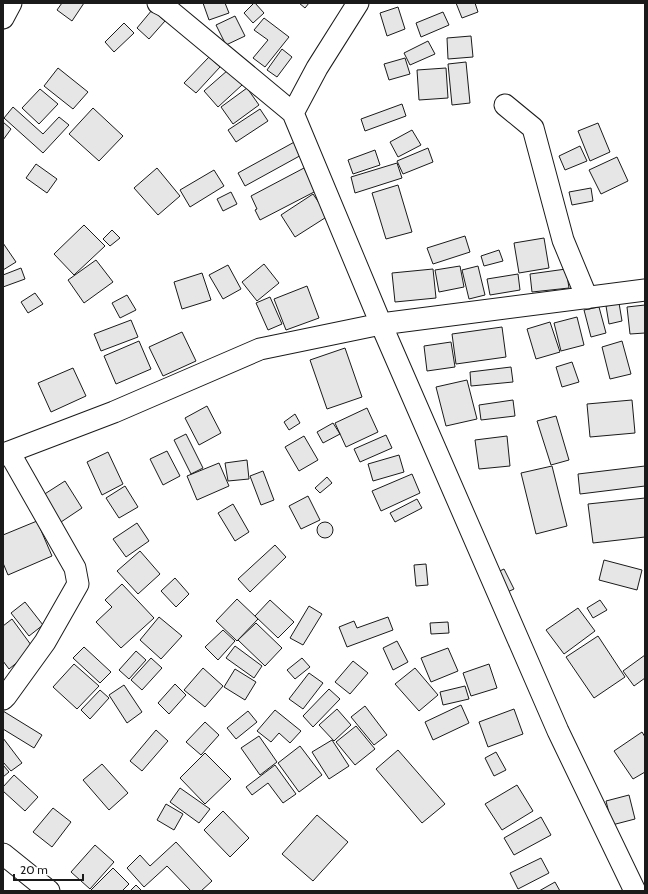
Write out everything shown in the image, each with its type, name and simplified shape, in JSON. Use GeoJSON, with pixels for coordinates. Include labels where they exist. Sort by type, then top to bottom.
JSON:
{"type":"FeatureCollection","features":[{"type":"Feature","properties":{"kind":"street"},"geometry":{"type":"LineString","coordinates":[[3,18],[11,3]]}},
{"type":"Feature","properties":{"kind":"street"},"geometry":{"type":"LineString","coordinates":[[158,3],[164,6],[293,113],[381,324],[558,731],[634,891]]}},
{"type":"Feature","properties":{"kind":"street"},"geometry":{"type":"LineString","coordinates":[[293,113],[317,68],[358,3]]}},
{"type":"Feature","properties":{"kind":"street"},"geometry":{"type":"LineString","coordinates":[[505,105],[533,128],[563,240],[587,298]]}},
{"type":"Feature","properties":{"kind":"street"},"geometry":{"type":"LineString","coordinates":[[3,699],[45,642],[78,584],[75,568],[6,453],[114,412],[260,349],[381,324],[645,290]]}},
{"type":"Feature","properties":{"kind":"street"},"geometry":{"type":"LineString","coordinates":[[3,854],[49,891]]}},
{"type":"Feature","properties":{"kind":"building"},"geometry":{"type":"Polygon","coordinates":[[[62,3],[84,3],[72,21],[57,10],[62,3]]]}},
{"type":"Feature","properties":{"kind":"building"},"geometry":{"type":"Polygon","coordinates":[[[203,3],[225,3],[229,13],[209,20],[203,3]]]}},
{"type":"Feature","properties":{"kind":"building"},"geometry":{"type":"Polygon","coordinates":[[[254,3],[264,13],[253,23],[244,13],[254,3]]]}},
{"type":"Feature","properties":{"kind":"building"},"geometry":{"type":"Polygon","coordinates":[[[299,3],[309,3],[305,8],[299,3]]]}},
{"type":"Feature","properties":{"kind":"building"},"geometry":{"type":"Polygon","coordinates":[[[456,3],[475,3],[478,12],[462,18],[456,3]]]}},
{"type":"Feature","properties":{"kind":"building"},"geometry":{"type":"Polygon","coordinates":[[[398,7],[405,29],[387,36],[380,13],[398,7]]]}},
{"type":"Feature","properties":{"kind":"building"},"geometry":{"type":"Polygon","coordinates":[[[152,10],[165,21],[149,39],[137,28],[152,10]]]}},
{"type":"Feature","properties":{"kind":"building"},"geometry":{"type":"Polygon","coordinates":[[[443,12],[449,25],[421,37],[416,23],[443,12]]]}},
{"type":"Feature","properties":{"kind":"building"},"geometry":{"type":"Polygon","coordinates":[[[235,16],[245,36],[226,45],[216,25],[235,16]]]}},
{"type":"Feature","properties":{"kind":"building"},"geometry":{"type":"Polygon","coordinates":[[[264,18],[289,37],[265,67],[253,58],[268,40],[254,30],[264,18]]]}},
{"type":"Feature","properties":{"kind":"building"},"geometry":{"type":"Polygon","coordinates":[[[124,23],[134,33],[114,52],[105,42],[124,23]]]}},
{"type":"Feature","properties":{"kind":"building"},"geometry":{"type":"Polygon","coordinates":[[[471,36],[473,57],[448,59],[447,38],[471,36]]]}},
{"type":"Feature","properties":{"kind":"building"},"geometry":{"type":"Polygon","coordinates":[[[428,41],[435,54],[410,65],[404,53],[428,41]]]}},
{"type":"Feature","properties":{"kind":"building"},"geometry":{"type":"Polygon","coordinates":[[[282,49],[292,57],[277,77],[267,70],[282,49]]]}},
{"type":"Feature","properties":{"kind":"building"},"geometry":{"type":"Polygon","coordinates":[[[209,57],[220,67],[196,93],[184,83],[209,57]]]}},
{"type":"Feature","properties":{"kind":"building"},"geometry":{"type":"Polygon","coordinates":[[[405,58],[410,74],[389,80],[384,64],[405,58]]]}},
{"type":"Feature","properties":{"kind":"building"},"geometry":{"type":"Polygon","coordinates":[[[466,62],[470,103],[452,105],[448,64],[466,62]]]}},
{"type":"Feature","properties":{"kind":"building"},"geometry":{"type":"Polygon","coordinates":[[[58,68],[88,92],[73,109],[44,86],[58,68]]]}},
{"type":"Feature","properties":{"kind":"building"},"geometry":{"type":"Polygon","coordinates":[[[446,68],[448,98],[419,100],[417,70],[446,68]]]}},
{"type":"Feature","properties":{"kind":"building"},"geometry":{"type":"Polygon","coordinates":[[[228,70],[242,85],[218,107],[204,91],[228,70]]]}},
{"type":"Feature","properties":{"kind":"building"},"geometry":{"type":"Polygon","coordinates":[[[247,88],[259,105],[233,124],[221,107],[247,88]]]}},
{"type":"Feature","properties":{"kind":"building"},"geometry":{"type":"Polygon","coordinates":[[[40,89],[58,104],[39,124],[22,108],[40,89]]]}},
{"type":"Feature","properties":{"kind":"building"},"geometry":{"type":"Polygon","coordinates":[[[402,104],[406,116],[365,131],[361,119],[402,104]]]}},
{"type":"Feature","properties":{"kind":"building"},"geometry":{"type":"Polygon","coordinates":[[[13,107],[43,134],[59,117],[69,125],[43,153],[4,118],[13,107]]]}},
{"type":"Feature","properties":{"kind":"building"},"geometry":{"type":"Polygon","coordinates":[[[93,108],[123,136],[99,161],[69,134],[93,108]]]}},
{"type":"Feature","properties":{"kind":"building"},"geometry":{"type":"Polygon","coordinates":[[[260,109],[268,121],[236,142],[228,130],[260,109]]]}},
{"type":"Feature","properties":{"kind":"building"},"geometry":{"type":"Polygon","coordinates":[[[3,122],[11,129],[3,140],[3,122]]]}},
{"type":"Feature","properties":{"kind":"building"},"geometry":{"type":"Polygon","coordinates":[[[598,123],[610,152],[590,161],[578,131],[598,123]]]}},
{"type":"Feature","properties":{"kind":"building"},"geometry":{"type":"Polygon","coordinates":[[[412,130],[421,145],[398,157],[390,142],[412,130]]]}},
{"type":"Feature","properties":{"kind":"building"},"geometry":{"type":"Polygon","coordinates":[[[298,140],[305,153],[245,186],[238,173],[298,140]]]}},
{"type":"Feature","properties":{"kind":"building"},"geometry":{"type":"Polygon","coordinates":[[[580,146],[587,161],[565,170],[559,156],[580,146]]]}},
{"type":"Feature","properties":{"kind":"building"},"geometry":{"type":"Polygon","coordinates":[[[428,148],[433,162],[403,174],[397,161],[428,148]]]}},
{"type":"Feature","properties":{"kind":"building"},"geometry":{"type":"Polygon","coordinates":[[[375,150],[380,165],[353,174],[348,160],[375,150]]]}},
{"type":"Feature","properties":{"kind":"building"},"geometry":{"type":"Polygon","coordinates":[[[617,157],[628,181],[601,194],[589,170],[617,157]]]}},
{"type":"Feature","properties":{"kind":"building"},"geometry":{"type":"Polygon","coordinates":[[[397,163],[402,178],[355,193],[351,177],[397,163]]]}},
{"type":"Feature","properties":{"kind":"building"},"geometry":{"type":"Polygon","coordinates":[[[36,164],[57,179],[47,193],[26,178],[36,164]]]}},
{"type":"Feature","properties":{"kind":"building"},"geometry":{"type":"Polygon","coordinates":[[[157,168],[180,196],[158,215],[134,188],[157,168]]]}},
{"type":"Feature","properties":{"kind":"building"},"geometry":{"type":"Polygon","coordinates":[[[304,168],[316,191],[260,220],[251,196],[304,168]]]}},
{"type":"Feature","properties":{"kind":"building"},"geometry":{"type":"Polygon","coordinates":[[[214,170],[224,186],[190,207],[180,190],[214,170]]]}},
{"type":"Feature","properties":{"kind":"building"},"geometry":{"type":"Polygon","coordinates":[[[398,185],[412,232],[386,239],[372,193],[398,185]]]}},
{"type":"Feature","properties":{"kind":"building"},"geometry":{"type":"Polygon","coordinates":[[[591,188],[593,201],[572,205],[569,192],[591,188]]]}},
{"type":"Feature","properties":{"kind":"building"},"geometry":{"type":"Polygon","coordinates":[[[231,192],[237,204],[223,211],[217,199],[231,192]]]}},
{"type":"Feature","properties":{"kind":"building"},"geometry":{"type":"Polygon","coordinates":[[[313,194],[328,216],[295,237],[281,215],[313,194]]]}},
{"type":"Feature","properties":{"kind":"building"},"geometry":{"type":"Polygon","coordinates":[[[84,225],[105,246],[74,275],[54,254],[84,225]]]}},
{"type":"Feature","properties":{"kind":"building"},"geometry":{"type":"Polygon","coordinates":[[[112,230],[120,238],[110,246],[103,239],[112,230]]]}},
{"type":"Feature","properties":{"kind":"building"},"geometry":{"type":"Polygon","coordinates":[[[465,236],[470,252],[433,264],[427,248],[465,236]]]}},
{"type":"Feature","properties":{"kind":"building"},"geometry":{"type":"Polygon","coordinates":[[[544,238],[549,268],[519,273],[514,243],[544,238]]]}},
{"type":"Feature","properties":{"kind":"building"},"geometry":{"type":"Polygon","coordinates":[[[3,243],[16,262],[3,270],[3,243]]]}},
{"type":"Feature","properties":{"kind":"building"},"geometry":{"type":"Polygon","coordinates":[[[499,250],[503,261],[484,266],[481,256],[499,250]]]}},
{"type":"Feature","properties":{"kind":"building"},"geometry":{"type":"Polygon","coordinates":[[[96,260],[113,282],[84,303],[68,280],[96,260]]]}},
{"type":"Feature","properties":{"kind":"building"},"geometry":{"type":"Polygon","coordinates":[[[264,264],[279,283],[257,301],[242,282],[264,264]]]}},
{"type":"Feature","properties":{"kind":"building"},"geometry":{"type":"Polygon","coordinates":[[[228,265],[241,289],[223,299],[209,275],[228,265]]]}},
{"type":"Feature","properties":{"kind":"building"},"geometry":{"type":"Polygon","coordinates":[[[460,266],[464,287],[439,292],[435,270],[460,266]]]}},
{"type":"Feature","properties":{"kind":"building"},"geometry":{"type":"Polygon","coordinates":[[[478,266],[485,295],[469,299],[462,270],[478,266]]]}},
{"type":"Feature","properties":{"kind":"building"},"geometry":{"type":"Polygon","coordinates":[[[21,268],[25,279],[3,287],[3,275],[21,268]]]}},
{"type":"Feature","properties":{"kind":"building"},"geometry":{"type":"Polygon","coordinates":[[[433,269],[436,298],[395,302],[392,273],[433,269]]]}},
{"type":"Feature","properties":{"kind":"building"},"geometry":{"type":"Polygon","coordinates":[[[566,269],[569,288],[532,292],[530,274],[566,269]]]}},
{"type":"Feature","properties":{"kind":"building"},"geometry":{"type":"Polygon","coordinates":[[[202,273],[211,300],[182,309],[174,282],[202,273]]]}},
{"type":"Feature","properties":{"kind":"building"},"geometry":{"type":"Polygon","coordinates":[[[518,274],[520,290],[490,295],[487,279],[518,274]]]}},
{"type":"Feature","properties":{"kind":"building"},"geometry":{"type":"Polygon","coordinates":[[[307,286],[319,318],[286,330],[274,299],[307,286]]]}},
{"type":"Feature","properties":{"kind":"building"},"geometry":{"type":"Polygon","coordinates":[[[35,293],[43,304],[28,313],[21,302],[35,293]]]}},
{"type":"Feature","properties":{"kind":"building"},"geometry":{"type":"Polygon","coordinates":[[[127,295],[136,310],[120,318],[112,303],[127,295]]]}},
{"type":"Feature","properties":{"kind":"building"},"geometry":{"type":"Polygon","coordinates":[[[270,297],[282,324],[268,330],[256,303],[270,297]]]}},
{"type":"Feature","properties":{"kind":"building"},"geometry":{"type":"Polygon","coordinates":[[[619,303],[622,321],[609,324],[606,306],[619,303]]]}},
{"type":"Feature","properties":{"kind":"building"},"geometry":{"type":"Polygon","coordinates":[[[645,305],[645,333],[630,334],[627,307],[645,305]]]}},
{"type":"Feature","properties":{"kind":"building"},"geometry":{"type":"Polygon","coordinates":[[[599,307],[606,333],[591,337],[584,310],[599,307]]]}},
{"type":"Feature","properties":{"kind":"building"},"geometry":{"type":"Polygon","coordinates":[[[577,317],[584,345],[561,351],[554,323],[577,317]]]}},
{"type":"Feature","properties":{"kind":"building"},"geometry":{"type":"Polygon","coordinates":[[[131,320],[138,337],[101,351],[94,334],[131,320]]]}},
{"type":"Feature","properties":{"kind":"building"},"geometry":{"type":"Polygon","coordinates":[[[550,322],[560,352],[536,359],[527,329],[550,322]]]}},
{"type":"Feature","properties":{"kind":"building"},"geometry":{"type":"Polygon","coordinates":[[[502,327],[506,357],[456,364],[452,334],[502,327]]]}},
{"type":"Feature","properties":{"kind":"building"},"geometry":{"type":"Polygon","coordinates":[[[182,332],[196,361],[163,376],[149,347],[182,332]]]}},
{"type":"Feature","properties":{"kind":"building"},"geometry":{"type":"Polygon","coordinates":[[[139,341],[151,369],[116,384],[104,356],[139,341]]]}},
{"type":"Feature","properties":{"kind":"building"},"geometry":{"type":"Polygon","coordinates":[[[622,341],[631,374],[610,379],[602,347],[622,341]]]}},
{"type":"Feature","properties":{"kind":"building"},"geometry":{"type":"Polygon","coordinates":[[[451,342],[455,367],[427,371],[424,346],[451,342]]]}},
{"type":"Feature","properties":{"kind":"building"},"geometry":{"type":"Polygon","coordinates":[[[345,348],[362,397],[327,409],[310,360],[345,348]]]}},
{"type":"Feature","properties":{"kind":"building"},"geometry":{"type":"Polygon","coordinates":[[[572,362],[579,382],[562,387],[556,367],[572,362]]]}},
{"type":"Feature","properties":{"kind":"building"},"geometry":{"type":"Polygon","coordinates":[[[511,367],[513,382],[471,386],[470,372],[511,367]]]}},
{"type":"Feature","properties":{"kind":"building"},"geometry":{"type":"Polygon","coordinates":[[[73,368],[86,396],[51,412],[38,383],[73,368]]]}},
{"type":"Feature","properties":{"kind":"building"},"geometry":{"type":"Polygon","coordinates":[[[467,380],[477,419],[446,426],[436,387],[467,380]]]}},
{"type":"Feature","properties":{"kind":"building"},"geometry":{"type":"Polygon","coordinates":[[[513,400],[515,416],[481,420],[479,405],[513,400]]]}},
{"type":"Feature","properties":{"kind":"building"},"geometry":{"type":"Polygon","coordinates":[[[632,400],[635,433],[590,437],[587,404],[632,400]]]}},
{"type":"Feature","properties":{"kind":"building"},"geometry":{"type":"Polygon","coordinates":[[[207,406],[221,433],[199,445],[185,418],[207,406]]]}},
{"type":"Feature","properties":{"kind":"building"},"geometry":{"type":"Polygon","coordinates":[[[367,408],[378,432],[346,447],[335,423],[367,408]]]}},
{"type":"Feature","properties":{"kind":"building"},"geometry":{"type":"Polygon","coordinates":[[[295,414],[300,423],[289,430],[284,422],[295,414]]]}},
{"type":"Feature","properties":{"kind":"building"},"geometry":{"type":"Polygon","coordinates":[[[556,416],[569,460],[551,465],[537,421],[556,416]]]}},
{"type":"Feature","properties":{"kind":"building"},"geometry":{"type":"Polygon","coordinates":[[[333,423],[340,434],[323,443],[317,432],[333,423]]]}},
{"type":"Feature","properties":{"kind":"building"},"geometry":{"type":"Polygon","coordinates":[[[186,434],[203,468],[191,474],[174,440],[186,434]]]}},
{"type":"Feature","properties":{"kind":"building"},"geometry":{"type":"Polygon","coordinates":[[[386,435],[392,448],[360,462],[354,449],[386,435]]]}},
{"type":"Feature","properties":{"kind":"building"},"geometry":{"type":"Polygon","coordinates":[[[304,436],[318,460],[299,471],[285,447],[304,436]]]}},
{"type":"Feature","properties":{"kind":"building"},"geometry":{"type":"Polygon","coordinates":[[[507,436],[510,466],[479,469],[475,440],[507,436]]]}},
{"type":"Feature","properties":{"kind":"building"},"geometry":{"type":"Polygon","coordinates":[[[167,451],[180,476],[163,485],[150,459],[167,451]]]}},
{"type":"Feature","properties":{"kind":"building"},"geometry":{"type":"Polygon","coordinates":[[[108,452],[123,484],[102,495],[87,462],[108,452]]]}},
{"type":"Feature","properties":{"kind":"building"},"geometry":{"type":"Polygon","coordinates":[[[399,455],[404,472],[373,481],[368,464],[399,455]]]}},
{"type":"Feature","properties":{"kind":"building"},"geometry":{"type":"Polygon","coordinates":[[[247,460],[249,479],[228,481],[225,463],[247,460]]]}},
{"type":"Feature","properties":{"kind":"building"},"geometry":{"type":"Polygon","coordinates":[[[219,463],[229,486],[197,500],[187,476],[219,463]]]}},
{"type":"Feature","properties":{"kind":"building"},"geometry":{"type":"Polygon","coordinates":[[[552,466],[567,526],[536,534],[521,473],[552,466]]]}},
{"type":"Feature","properties":{"kind":"building"},"geometry":{"type":"Polygon","coordinates":[[[645,466],[645,486],[580,494],[578,474],[645,466]]]}},
{"type":"Feature","properties":{"kind":"building"},"geometry":{"type":"Polygon","coordinates":[[[263,471],[274,500],[261,505],[250,476],[263,471]]]}},
{"type":"Feature","properties":{"kind":"building"},"geometry":{"type":"Polygon","coordinates":[[[412,474],[420,493],[381,511],[372,491],[412,474]]]}},
{"type":"Feature","properties":{"kind":"building"},"geometry":{"type":"Polygon","coordinates":[[[327,477],[332,483],[320,493],[315,488],[327,477]]]}},
{"type":"Feature","properties":{"kind":"building"},"geometry":{"type":"Polygon","coordinates":[[[65,481],[82,508],[58,524],[40,497],[65,481]]]}},
{"type":"Feature","properties":{"kind":"building"},"geometry":{"type":"Polygon","coordinates":[[[125,486],[138,507],[119,518],[106,498],[125,486]]]}},
{"type":"Feature","properties":{"kind":"building"},"geometry":{"type":"Polygon","coordinates":[[[308,496],[320,520],[301,529],[289,506],[308,496]]]}},
{"type":"Feature","properties":{"kind":"building"},"geometry":{"type":"Polygon","coordinates":[[[645,498],[645,537],[593,543],[588,504],[645,498]]]}},
{"type":"Feature","properties":{"kind":"building"},"geometry":{"type":"Polygon","coordinates":[[[417,499],[422,508],[395,522],[390,513],[417,499]]]}},
{"type":"Feature","properties":{"kind":"building"},"geometry":{"type":"Polygon","coordinates":[[[233,504],[249,532],[235,541],[218,513],[233,504]]]}},
{"type":"Feature","properties":{"kind":"building"},"geometry":{"type":"Polygon","coordinates":[[[37,521],[52,556],[8,575],[3,563],[3,535],[37,521]]]}},
{"type":"Feature","properties":{"kind":"building"},"geometry":{"type":"Polygon","coordinates":[[[325,522],[331,524],[333,530],[331,536],[325,538],[319,536],[317,530],[319,524],[325,522]]]}},
{"type":"Feature","properties":{"kind":"building"},"geometry":{"type":"Polygon","coordinates":[[[137,523],[149,541],[126,557],[113,539],[137,523]]]}},
{"type":"Feature","properties":{"kind":"building"},"geometry":{"type":"Polygon","coordinates":[[[275,545],[286,557],[250,592],[238,579],[275,545]]]}},
{"type":"Feature","properties":{"kind":"building"},"geometry":{"type":"Polygon","coordinates":[[[140,551],[160,574],[138,594],[117,571],[140,551]]]}},
{"type":"Feature","properties":{"kind":"building"},"geometry":{"type":"Polygon","coordinates":[[[604,560],[642,570],[637,590],[599,580],[604,560]]]}},
{"type":"Feature","properties":{"kind":"building"},"geometry":{"type":"Polygon","coordinates":[[[426,564],[428,585],[416,586],[414,565],[426,564]]]}},
{"type":"Feature","properties":{"kind":"building"},"geometry":{"type":"Polygon","coordinates":[[[504,569],[514,589],[501,595],[491,575],[504,569]]]}},
{"type":"Feature","properties":{"kind":"building"},"geometry":{"type":"Polygon","coordinates":[[[175,578],[189,594],[176,607],[161,591],[175,578]]]}},
{"type":"Feature","properties":{"kind":"building"},"geometry":{"type":"Polygon","coordinates":[[[122,584],[154,618],[121,648],[96,622],[112,607],[105,600],[122,584]]]}},
{"type":"Feature","properties":{"kind":"building"},"geometry":{"type":"Polygon","coordinates":[[[237,599],[258,619],[237,641],[216,621],[237,599]]]}},
{"type":"Feature","properties":{"kind":"building"},"geometry":{"type":"Polygon","coordinates":[[[270,600],[294,622],[278,638],[255,616],[270,600]]]}},
{"type":"Feature","properties":{"kind":"building"},"geometry":{"type":"Polygon","coordinates":[[[600,600],[607,610],[593,618],[587,608],[600,600]]]}},
{"type":"Feature","properties":{"kind":"building"},"geometry":{"type":"Polygon","coordinates":[[[25,602],[43,625],[29,636],[11,613],[25,602]]]}},
{"type":"Feature","properties":{"kind":"building"},"geometry":{"type":"Polygon","coordinates":[[[309,606],[322,614],[303,645],[290,638],[309,606]]]}},
{"type":"Feature","properties":{"kind":"building"},"geometry":{"type":"Polygon","coordinates":[[[578,608],[595,631],[564,654],[546,630],[578,608]]]}},
{"type":"Feature","properties":{"kind":"building"},"geometry":{"type":"Polygon","coordinates":[[[159,617],[182,636],[161,659],[140,640],[159,617]]]}},
{"type":"Feature","properties":{"kind":"building"},"geometry":{"type":"Polygon","coordinates":[[[388,617],[393,630],[347,647],[339,627],[354,621],[357,628],[388,617]]]}},
{"type":"Feature","properties":{"kind":"building"},"geometry":{"type":"Polygon","coordinates":[[[12,619],[34,649],[9,669],[3,661],[3,626],[12,619]]]}},
{"type":"Feature","properties":{"kind":"building"},"geometry":{"type":"Polygon","coordinates":[[[448,622],[449,633],[431,634],[430,623],[448,622]]]}},
{"type":"Feature","properties":{"kind":"building"},"geometry":{"type":"Polygon","coordinates":[[[256,623],[282,648],[265,666],[238,640],[256,623]]]}},
{"type":"Feature","properties":{"kind":"building"},"geometry":{"type":"Polygon","coordinates":[[[223,630],[235,641],[218,660],[205,647],[223,630]]]}},
{"type":"Feature","properties":{"kind":"building"},"geometry":{"type":"Polygon","coordinates":[[[598,636],[625,677],[594,698],[566,657],[598,636]]]}},
{"type":"Feature","properties":{"kind":"building"},"geometry":{"type":"Polygon","coordinates":[[[397,641],[408,662],[393,670],[383,648],[397,641]]]}},
{"type":"Feature","properties":{"kind":"building"},"geometry":{"type":"Polygon","coordinates":[[[235,646],[262,666],[254,678],[226,658],[235,646]]]}},
{"type":"Feature","properties":{"kind":"building"},"geometry":{"type":"Polygon","coordinates":[[[84,647],[111,672],[100,683],[73,658],[84,647]]]}},
{"type":"Feature","properties":{"kind":"building"},"geometry":{"type":"Polygon","coordinates":[[[448,648],[458,671],[431,682],[421,658],[448,648]]]}},
{"type":"Feature","properties":{"kind":"building"},"geometry":{"type":"Polygon","coordinates":[[[136,651],[146,660],[129,679],[119,670],[136,651]]]}},
{"type":"Feature","properties":{"kind":"building"},"geometry":{"type":"Polygon","coordinates":[[[645,655],[645,678],[634,686],[623,671],[645,655]]]}},
{"type":"Feature","properties":{"kind":"building"},"geometry":{"type":"Polygon","coordinates":[[[151,658],[162,668],[142,690],[131,680],[151,658]]]}},
{"type":"Feature","properties":{"kind":"building"},"geometry":{"type":"Polygon","coordinates":[[[302,658],[310,667],[295,679],[287,670],[302,658]]]}},
{"type":"Feature","properties":{"kind":"building"},"geometry":{"type":"Polygon","coordinates":[[[353,661],[368,673],[350,694],[335,682],[353,661]]]}},
{"type":"Feature","properties":{"kind":"building"},"geometry":{"type":"Polygon","coordinates":[[[74,664],[99,686],[77,709],[53,687],[74,664]]]}},
{"type":"Feature","properties":{"kind":"building"},"geometry":{"type":"Polygon","coordinates":[[[489,664],[497,688],[471,696],[463,673],[489,664]]]}},
{"type":"Feature","properties":{"kind":"building"},"geometry":{"type":"Polygon","coordinates":[[[203,668],[223,686],[205,707],[184,690],[203,668]]]}},
{"type":"Feature","properties":{"kind":"building"},"geometry":{"type":"Polygon","coordinates":[[[415,668],[438,695],[419,711],[395,684],[415,668]]]}},
{"type":"Feature","properties":{"kind":"building"},"geometry":{"type":"Polygon","coordinates":[[[235,669],[256,682],[245,700],[224,687],[235,669]]]}},
{"type":"Feature","properties":{"kind":"building"},"geometry":{"type":"Polygon","coordinates":[[[309,673],[323,683],[303,709],[289,699],[309,673]]]}},
{"type":"Feature","properties":{"kind":"building"},"geometry":{"type":"Polygon","coordinates":[[[175,684],[186,695],[169,714],[158,703],[175,684]]]}},
{"type":"Feature","properties":{"kind":"building"},"geometry":{"type":"Polygon","coordinates":[[[124,685],[142,712],[127,723],[109,695],[124,685]]]}},
{"type":"Feature","properties":{"kind":"building"},"geometry":{"type":"Polygon","coordinates":[[[465,686],[469,699],[443,705],[440,692],[465,686]]]}},
{"type":"Feature","properties":{"kind":"building"},"geometry":{"type":"Polygon","coordinates":[[[329,689],[340,699],[313,727],[303,716],[329,689]]]}},
{"type":"Feature","properties":{"kind":"building"},"geometry":{"type":"Polygon","coordinates":[[[100,690],[109,698],[90,719],[81,710],[100,690]]]}},
{"type":"Feature","properties":{"kind":"building"},"geometry":{"type":"Polygon","coordinates":[[[461,705],[469,723],[433,740],[425,722],[461,705]]]}},
{"type":"Feature","properties":{"kind":"building"},"geometry":{"type":"Polygon","coordinates":[[[365,706],[387,735],[374,745],[351,717],[365,706]]]}},
{"type":"Feature","properties":{"kind":"building"},"geometry":{"type":"Polygon","coordinates":[[[337,709],[351,725],[334,741],[319,725],[337,709]]]}},
{"type":"Feature","properties":{"kind":"building"},"geometry":{"type":"Polygon","coordinates":[[[514,709],[523,734],[488,747],[479,722],[514,709]]]}},
{"type":"Feature","properties":{"kind":"building"},"geometry":{"type":"Polygon","coordinates":[[[275,710],[301,731],[290,743],[279,733],[271,742],[257,731],[275,710]]]}},
{"type":"Feature","properties":{"kind":"building"},"geometry":{"type":"Polygon","coordinates":[[[3,711],[42,735],[34,748],[3,729],[3,711]]]}},
{"type":"Feature","properties":{"kind":"building"},"geometry":{"type":"Polygon","coordinates":[[[248,711],[257,722],[236,739],[227,728],[248,711]]]}},
{"type":"Feature","properties":{"kind":"building"},"geometry":{"type":"Polygon","coordinates":[[[205,722],[219,735],[201,755],[186,742],[205,722]]]}},
{"type":"Feature","properties":{"kind":"building"},"geometry":{"type":"Polygon","coordinates":[[[356,726],[375,749],[355,765],[336,742],[356,726]]]}},
{"type":"Feature","properties":{"kind":"building"},"geometry":{"type":"Polygon","coordinates":[[[156,730],[168,741],[142,771],[130,761],[156,730]]]}},
{"type":"Feature","properties":{"kind":"building"},"geometry":{"type":"Polygon","coordinates":[[[642,732],[645,737],[645,772],[633,779],[614,751],[642,732]]]}},
{"type":"Feature","properties":{"kind":"building"},"geometry":{"type":"Polygon","coordinates":[[[259,736],[277,762],[260,775],[241,748],[259,736]]]}},
{"type":"Feature","properties":{"kind":"building"},"geometry":{"type":"Polygon","coordinates":[[[3,738],[22,763],[11,771],[3,762],[3,738]]]}},
{"type":"Feature","properties":{"kind":"building"},"geometry":{"type":"Polygon","coordinates":[[[332,740],[349,766],[329,779],[312,752],[332,740]]]}},
{"type":"Feature","properties":{"kind":"building"},"geometry":{"type":"Polygon","coordinates":[[[300,746],[322,775],[299,792],[278,763],[300,746]]]}},
{"type":"Feature","properties":{"kind":"building"},"geometry":{"type":"Polygon","coordinates":[[[398,750],[445,804],[422,823],[376,769],[398,750]]]}},
{"type":"Feature","properties":{"kind":"building"},"geometry":{"type":"Polygon","coordinates":[[[496,752],[506,770],[494,776],[485,758],[496,752]]]}},
{"type":"Feature","properties":{"kind":"building"},"geometry":{"type":"Polygon","coordinates":[[[205,753],[231,779],[205,804],[180,778],[205,753]]]}},
{"type":"Feature","properties":{"kind":"building"},"geometry":{"type":"Polygon","coordinates":[[[102,764],[128,793],[109,810],[83,780],[102,764]]]}},
{"type":"Feature","properties":{"kind":"building"},"geometry":{"type":"Polygon","coordinates":[[[3,765],[9,772],[3,777],[3,765]]]}},
{"type":"Feature","properties":{"kind":"building"},"geometry":{"type":"Polygon","coordinates":[[[275,765],[296,794],[283,803],[268,783],[252,795],[246,787],[275,765]]]}},
{"type":"Feature","properties":{"kind":"building"},"geometry":{"type":"Polygon","coordinates":[[[14,775],[38,797],[25,811],[3,791],[3,787],[14,775]]]}},
{"type":"Feature","properties":{"kind":"building"},"geometry":{"type":"Polygon","coordinates":[[[517,785],[533,811],[502,830],[485,804],[517,785]]]}},
{"type":"Feature","properties":{"kind":"building"},"geometry":{"type":"Polygon","coordinates":[[[180,788],[210,809],[199,823],[170,802],[180,788]]]}},
{"type":"Feature","properties":{"kind":"building"},"geometry":{"type":"Polygon","coordinates":[[[629,795],[635,819],[612,825],[606,801],[629,795]]]}},
{"type":"Feature","properties":{"kind":"building"},"geometry":{"type":"Polygon","coordinates":[[[166,804],[183,814],[174,830],[157,820],[166,804]]]}},
{"type":"Feature","properties":{"kind":"building"},"geometry":{"type":"Polygon","coordinates":[[[53,808],[71,822],[52,847],[33,832],[53,808]]]}},
{"type":"Feature","properties":{"kind":"building"},"geometry":{"type":"Polygon","coordinates":[[[223,811],[249,838],[230,857],[204,830],[223,811]]]}},
{"type":"Feature","properties":{"kind":"building"},"geometry":{"type":"Polygon","coordinates":[[[317,815],[348,842],[313,881],[282,854],[317,815]]]}},
{"type":"Feature","properties":{"kind":"building"},"geometry":{"type":"Polygon","coordinates":[[[541,817],[551,835],[514,855],[504,838],[541,817]]]}},
{"type":"Feature","properties":{"kind":"building"},"geometry":{"type":"Polygon","coordinates":[[[176,842],[212,881],[201,891],[191,891],[167,866],[144,887],[127,868],[140,855],[150,866],[176,842]]]}},
{"type":"Feature","properties":{"kind":"building"},"geometry":{"type":"Polygon","coordinates":[[[95,845],[114,862],[90,889],[71,872],[95,845]]]}},
{"type":"Feature","properties":{"kind":"building"},"geometry":{"type":"Polygon","coordinates":[[[541,858],[549,873],[518,889],[510,873],[541,858]]]}},
{"type":"Feature","properties":{"kind":"building"},"geometry":{"type":"Polygon","coordinates":[[[113,868],[129,884],[122,891],[91,891],[91,890],[113,868]]]}},
{"type":"Feature","properties":{"kind":"building"},"geometry":{"type":"Polygon","coordinates":[[[555,882],[560,891],[539,891],[555,882]]]}},
{"type":"Feature","properties":{"kind":"building"},"geometry":{"type":"Polygon","coordinates":[[[136,885],[142,891],[130,891],[136,885]]]}}]}
